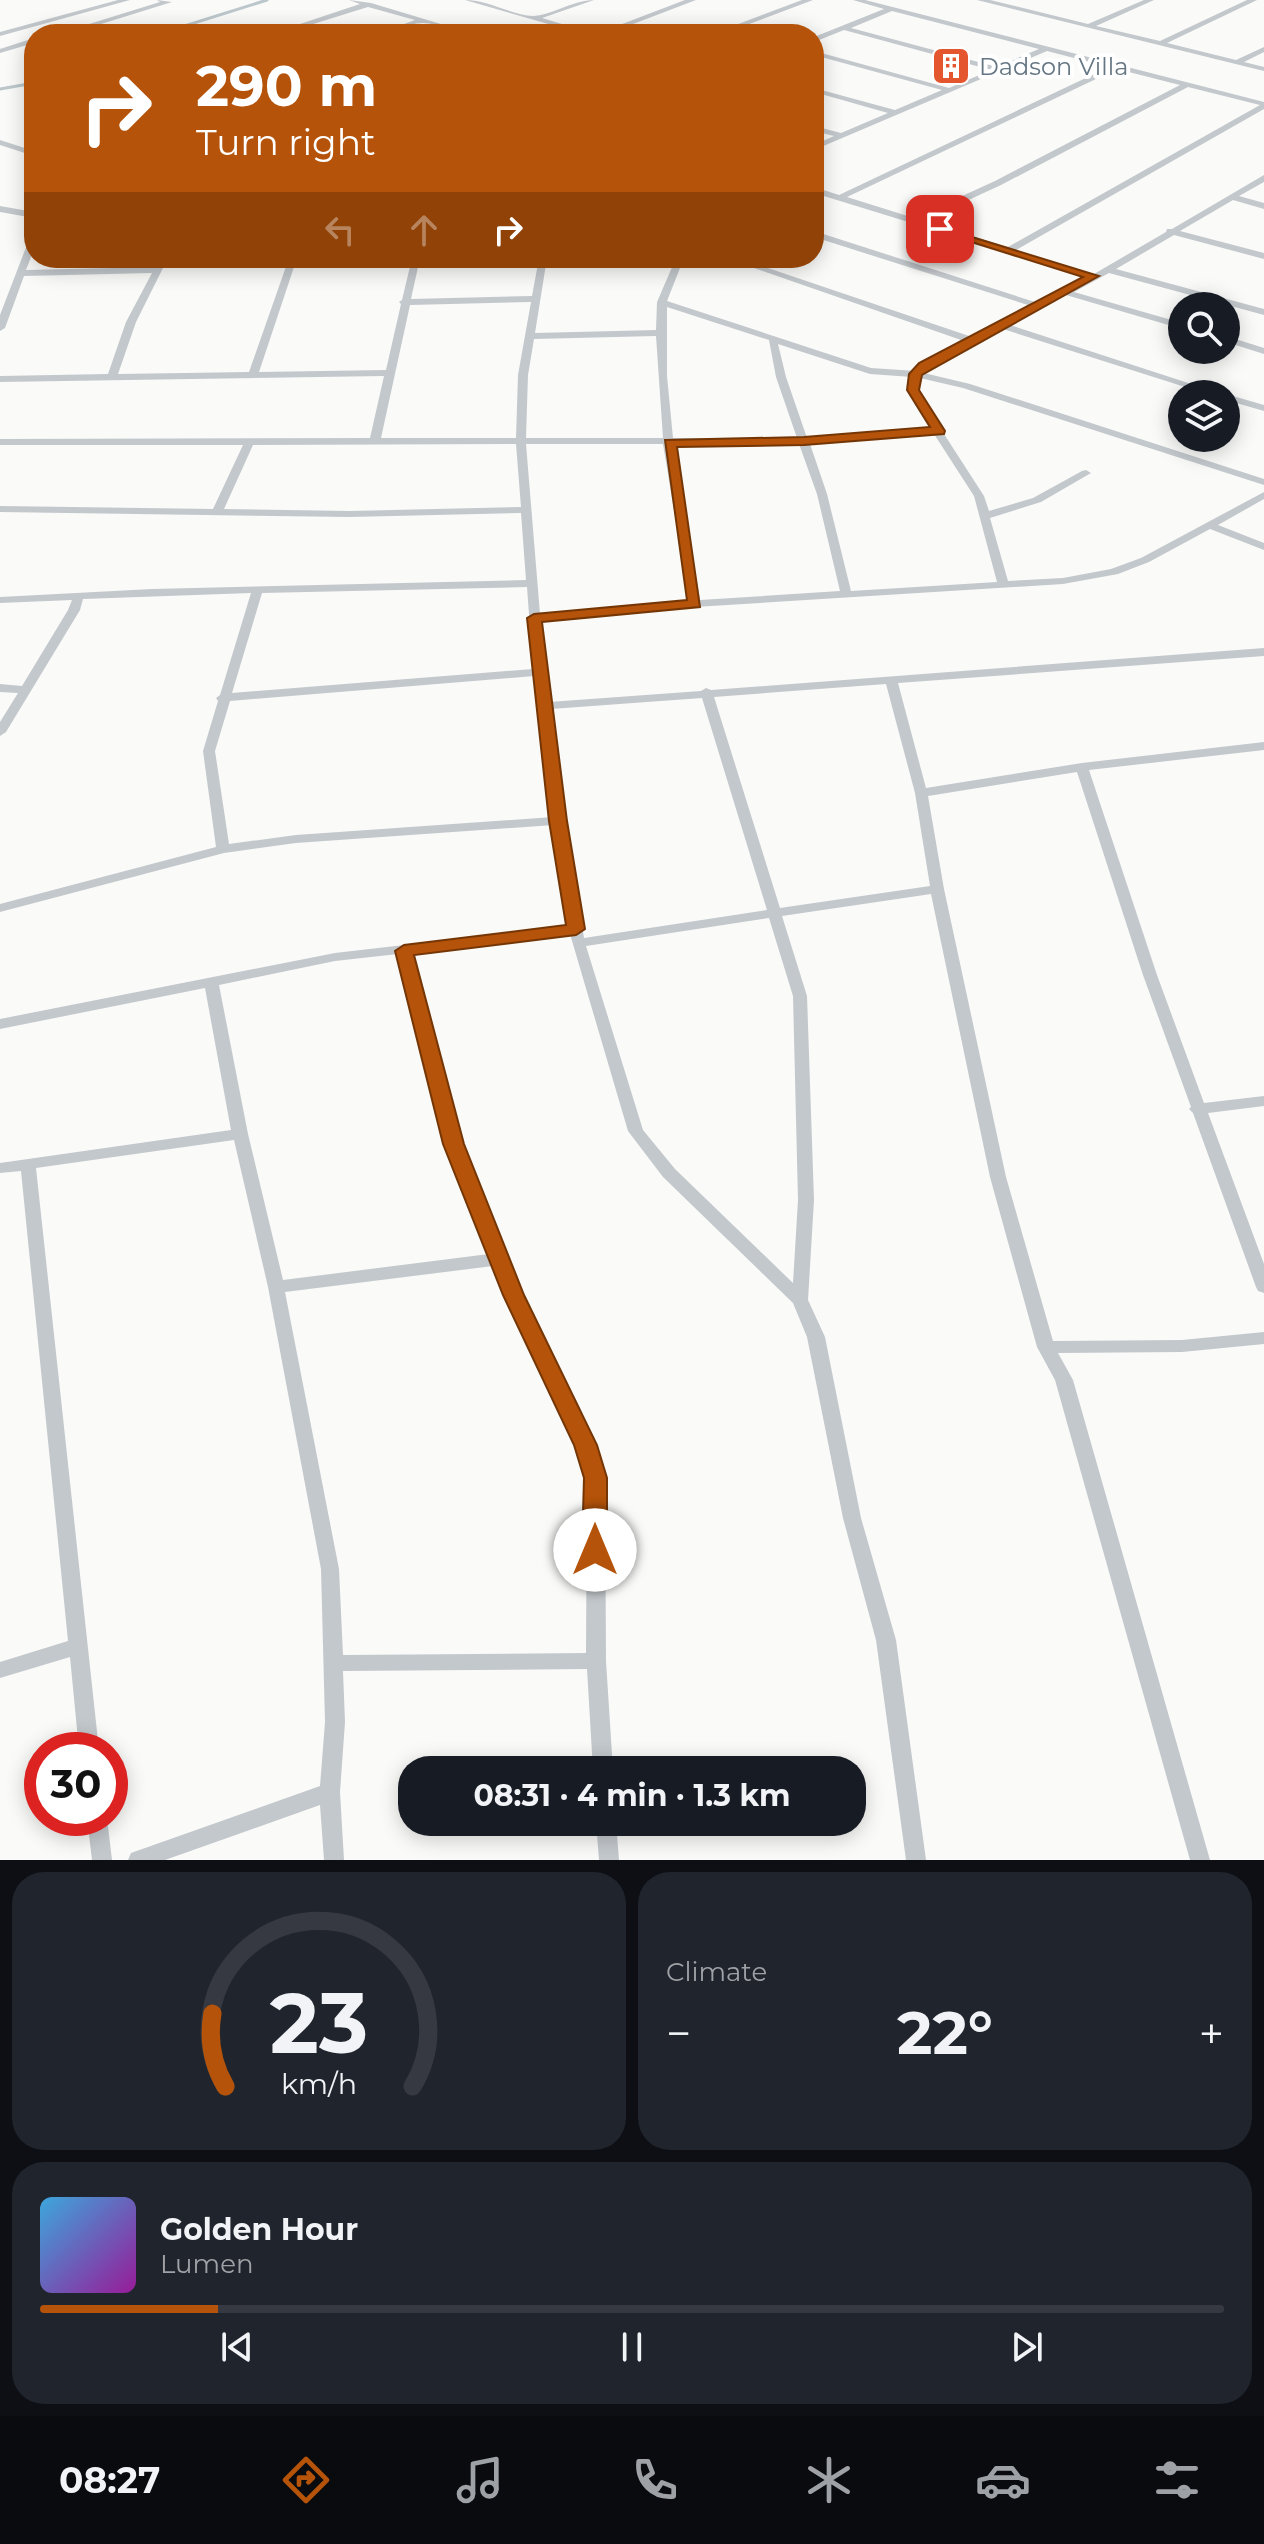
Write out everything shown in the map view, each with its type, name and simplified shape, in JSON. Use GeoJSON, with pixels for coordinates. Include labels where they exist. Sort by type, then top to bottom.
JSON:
{"type":"FeatureCollection","features":[{"type":"Feature","properties":{"kind":"street"},"geometry":{"type":"LineString","coordinates":[[37,24],[126,0]]}},
{"type":"Feature","properties":{"kind":"street"},"geometry":{"type":"LineString","coordinates":[[93,24],[165,1],[180,0]]}},
{"type":"Feature","properties":{"kind":"street"},"geometry":{"type":"LineString","coordinates":[[353,0],[437,24]]}},
{"type":"Feature","properties":{"kind":"street"},"geometry":{"type":"LineString","coordinates":[[469,0],[556,24]]}},
{"type":"Feature","properties":{"kind":"street"},"geometry":{"type":"LineString","coordinates":[[535,18],[590,0]]}},
{"type":"Feature","properties":{"kind":"street"},"geometry":{"type":"LineString","coordinates":[[627,24],[692,0]]}},
{"type":"Feature","properties":{"kind":"street"},"geometry":{"type":"LineString","coordinates":[[743,24],[809,0]]}},
{"type":"Feature","properties":{"kind":"street"},"geometry":{"type":"LineString","coordinates":[[857,0],[1264,105]]}},
{"type":"Feature","properties":{"kind":"street"},"geometry":{"type":"LineString","coordinates":[[981,0],[1264,69]]}},
{"type":"Feature","properties":{"kind":"street"},"geometry":{"type":"LineString","coordinates":[[1129,0],[1146,2]]}},
{"type":"Feature","properties":{"kind":"street"},"geometry":{"type":"LineString","coordinates":[[1160,44],[1253,0]]}},
{"type":"Feature","properties":{"kind":"street"},"geometry":{"type":"LineString","coordinates":[[1089,26],[1146,2]]}},
{"type":"Feature","properties":{"kind":"street"},"geometry":{"type":"LineString","coordinates":[[306,24],[369,4]]}},
{"type":"Feature","properties":{"kind":"street"},"geometry":{"type":"LineString","coordinates":[[824,36],[891,9]]}},
{"type":"Feature","properties":{"kind":"street"},"geometry":{"type":"LineString","coordinates":[[412,24],[424,20]]}},
{"type":"Feature","properties":{"kind":"street"},"geometry":{"type":"LineString","coordinates":[[0,34],[24,28]]}},
{"type":"Feature","properties":{"kind":"street"},"geometry":{"type":"LineString","coordinates":[[843,28],[997,69]]}},
{"type":"Feature","properties":{"kind":"street"},"geometry":{"type":"LineString","coordinates":[[0,51],[24,44]]}},
{"type":"Feature","properties":{"kind":"street"},"geometry":{"type":"LineString","coordinates":[[824,144],[1045,48]]}},
{"type":"Feature","properties":{"kind":"street"},"geometry":{"type":"LineString","coordinates":[[1238,62],[1264,49]]}},
{"type":"Feature","properties":{"kind":"street"},"geometry":{"type":"LineString","coordinates":[[824,56],[949,90]]}},
{"type":"Feature","properties":{"kind":"street"},"geometry":{"type":"LineString","coordinates":[[839,198],[1116,66]]}},
{"type":"Feature","properties":{"kind":"street"},"geometry":{"type":"LineString","coordinates":[[915,221],[998,183],[1187,84]]}},
{"type":"Feature","properties":{"kind":"street"},"geometry":{"type":"LineString","coordinates":[[824,93],[896,113]]}},
{"type":"Feature","properties":{"kind":"street"},"geometry":{"type":"LineString","coordinates":[[1009,250],[1264,105]]}},
{"type":"Feature","properties":{"kind":"street"},"geometry":{"type":"LineString","coordinates":[[824,131],[842,136]]}},
{"type":"Feature","properties":{"kind":"street"},"geometry":{"type":"LineString","coordinates":[[0,142],[24,150]]}},
{"type":"Feature","properties":{"kind":"street"},"geometry":{"type":"LineString","coordinates":[[1003,584],[979,496],[913,390],[916,374],[924,366],[1108,270],[1264,178]]}},
{"type":"Feature","properties":{"kind":"street"},"geometry":{"type":"LineString","coordinates":[[824,193],[1093,276]]}},
{"type":"Feature","properties":{"kind":"street"},"geometry":{"type":"LineString","coordinates":[[1231,197],[1264,206]]}},
{"type":"Feature","properties":{"kind":"street"},"geometry":{"type":"LineString","coordinates":[[0,209],[24,213]]}},
{"type":"Feature","properties":{"kind":"street"},"geometry":{"type":"LineString","coordinates":[[1170,231],[1264,256]]}},
{"type":"Feature","properties":{"kind":"street"},"geometry":{"type":"LineString","coordinates":[[824,237],[1039,306]]}},
{"type":"Feature","properties":{"kind":"street"},"geometry":{"type":"LineString","coordinates":[[0,328],[24,265]]}},
{"type":"Feature","properties":{"kind":"street"},"geometry":{"type":"LineString","coordinates":[[253,376],[290,268]]}},
{"type":"Feature","properties":{"kind":"street"},"geometry":{"type":"LineString","coordinates":[[375,441],[413,268]]}},
{"type":"Feature","properties":{"kind":"street"},"geometry":{"type":"LineString","coordinates":[[541,268],[533,299],[523,375],[521,442],[539,672],[558,821],[577,936],[636,1131],[669,1173],[800,1300],[816,1337],[852,1518],[886,1640],[916,1860]]}},
{"type":"Feature","properties":{"kind":"street"},"geometry":{"type":"LineString","coordinates":[[676,268],[662,302],[660,333],[670,443],[695,604]]}},
{"type":"Feature","properties":{"kind":"street"},"geometry":{"type":"LineString","coordinates":[[758,268],[973,341]]}},
{"type":"Feature","properties":{"kind":"street"},"geometry":{"type":"LineString","coordinates":[[21,273],[159,270],[131,322],[112,378]]}},
{"type":"Feature","properties":{"kind":"street"},"geometry":{"type":"LineString","coordinates":[[1108,270],[1264,312]]}},
{"type":"Feature","properties":{"kind":"street"},"geometry":{"type":"LineString","coordinates":[[1065,292],[1168,322]]}},
{"type":"Feature","properties":{"kind":"street"},"geometry":{"type":"LineString","coordinates":[[404,302],[533,299]]}},
{"type":"Feature","properties":{"kind":"street"},"geometry":{"type":"LineString","coordinates":[[662,302],[870,371],[916,374],[966,386],[1264,482]]}},
{"type":"Feature","properties":{"kind":"street"},"geometry":{"type":"LineString","coordinates":[[1004,326],[1173,380]]}},
{"type":"Feature","properties":{"kind":"street"},"geometry":{"type":"LineString","coordinates":[[529,336],[660,333]]}},
{"type":"Feature","properties":{"kind":"street"},"geometry":{"type":"LineString","coordinates":[[773,341],[822,494],[847,596]]}},
{"type":"Feature","properties":{"kind":"street"},"geometry":{"type":"LineString","coordinates":[[1240,343],[1264,351]]}},
{"type":"Feature","properties":{"kind":"street"},"geometry":{"type":"LineString","coordinates":[[0,379],[390,373]]}},
{"type":"Feature","properties":{"kind":"street"},"geometry":{"type":"LineString","coordinates":[[1240,401],[1264,408]]}},
{"type":"Feature","properties":{"kind":"street"},"geometry":{"type":"LineString","coordinates":[[0,442],[670,443],[804,441],[939,431]]}},
{"type":"Feature","properties":{"kind":"street"},"geometry":{"type":"LineString","coordinates":[[217,513],[249,442]]}},
{"type":"Feature","properties":{"kind":"street"},"geometry":{"type":"LineString","coordinates":[[984,516],[1037,500],[1086,473]]}},
{"type":"Feature","properties":{"kind":"street"},"geometry":{"type":"LineString","coordinates":[[534,618],[695,604],[1063,581],[1114,572],[1145,560],[1264,495]]}},
{"type":"Feature","properties":{"kind":"street"},"geometry":{"type":"LineString","coordinates":[[0,509],[217,513],[527,510]]}},
{"type":"Feature","properties":{"kind":"street"},"geometry":{"type":"LineString","coordinates":[[1209,525],[1264,547]]}},
{"type":"Feature","properties":{"kind":"street"},"geometry":{"type":"LineString","coordinates":[[0,600],[79,595],[530,583]]}},
{"type":"Feature","properties":{"kind":"street"},"geometry":{"type":"LineString","coordinates":[[223,849],[208,763],[222,698],[257,591]]}},
{"type":"Feature","properties":{"kind":"street"},"geometry":{"type":"LineString","coordinates":[[0,732],[74,610],[79,595]]}},
{"type":"Feature","properties":{"kind":"street"},"geometry":{"type":"LineString","coordinates":[[545,706],[1264,652]]}},
{"type":"Feature","properties":{"kind":"street"},"geometry":{"type":"LineString","coordinates":[[222,698],[539,672]]}},
{"type":"Feature","properties":{"kind":"street"},"geometry":{"type":"LineString","coordinates":[[892,682],[921,793],[937,889],[998,1177],[1046,1347],[1064,1380],[1200,1860]]}},
{"type":"Feature","properties":{"kind":"street"},"geometry":{"type":"LineString","coordinates":[[0,688],[25,690]]}},
{"type":"Feature","properties":{"kind":"street"},"geometry":{"type":"LineString","coordinates":[[706,692],[800,996],[806,1200],[800,1300]]}},
{"type":"Feature","properties":{"kind":"street"},"geometry":{"type":"LineString","coordinates":[[921,793],[1082,767],[1264,746]]}},
{"type":"Feature","properties":{"kind":"street"},"geometry":{"type":"LineString","coordinates":[[1082,767],[1197,1109],[1264,1287]]}},
{"type":"Feature","properties":{"kind":"street"},"geometry":{"type":"LineString","coordinates":[[0,908],[223,849],[296,839],[558,821]]}},
{"type":"Feature","properties":{"kind":"street"},"geometry":{"type":"LineString","coordinates":[[0,1024],[335,957],[577,936],[937,889]]}},
{"type":"Feature","properties":{"kind":"street"},"geometry":{"type":"LineString","coordinates":[[404,951],[453,1144],[538,1349],[580,1432],[596,1478],[596,1661],[602,1756]]}},
{"type":"Feature","properties":{"kind":"street"},"geometry":{"type":"LineString","coordinates":[[211,981],[240,1134],[276,1287],[330,1569],[335,1722],[330,1792],[334,1860]]}},
{"type":"Feature","properties":{"kind":"street"},"geometry":{"type":"LineString","coordinates":[[1197,1109],[1264,1101]]}},
{"type":"Feature","properties":{"kind":"street"},"geometry":{"type":"LineString","coordinates":[[0,1168],[240,1134]]}},
{"type":"Feature","properties":{"kind":"street"},"geometry":{"type":"LineString","coordinates":[[28,1164],[87,1732]]}},
{"type":"Feature","properties":{"kind":"street"},"geometry":{"type":"LineString","coordinates":[[276,1287],[499,1259]]}},
{"type":"Feature","properties":{"kind":"street"},"geometry":{"type":"LineString","coordinates":[[1046,1347],[1182,1346],[1264,1338]]}},
{"type":"Feature","properties":{"kind":"street"},"geometry":{"type":"LineString","coordinates":[[0,1670],[77,1646]]}},
{"type":"Feature","properties":{"kind":"street"},"geometry":{"type":"LineString","coordinates":[[333,1663],[596,1661]]}},
{"type":"Feature","properties":{"kind":"street"},"geometry":{"type":"LineString","coordinates":[[138,1860],[330,1792]]}},
{"type":"Feature","properties":{"kind":"street"},"geometry":{"type":"LineString","coordinates":[[99,1836],[102,1860]]}},
{"type":"Feature","properties":{"kind":"street"},"geometry":{"type":"LineString","coordinates":[[607,1836],[609,1860]]}},
{"type":"Feature","properties":{"kind":"waterway"},"geometry":{"type":"LineString","coordinates":[[191,24],[267,0]]}},
{"type":"Feature","properties":{"kind":"waterway"},"geometry":{"type":"LineString","coordinates":[[0,89],[24,85]]}},
{"type":"Feature","properties":{"kind":"place","name":"Dadson Villa"},"geometry":{"type":"Point","coordinates":[951,66]}},
{"type":"Feature","properties":{"kind":"route"},"geometry":{"type":"LineString","coordinates":[[595,1550],[596,1478],[564,1395],[513,1295],[453,1144],[404,951],[576,929],[558,821],[534,618],[695,604],[670,443],[804,441],[939,431],[913,390],[916,374],[924,366],[1093,276],[940,229]]}}]}
